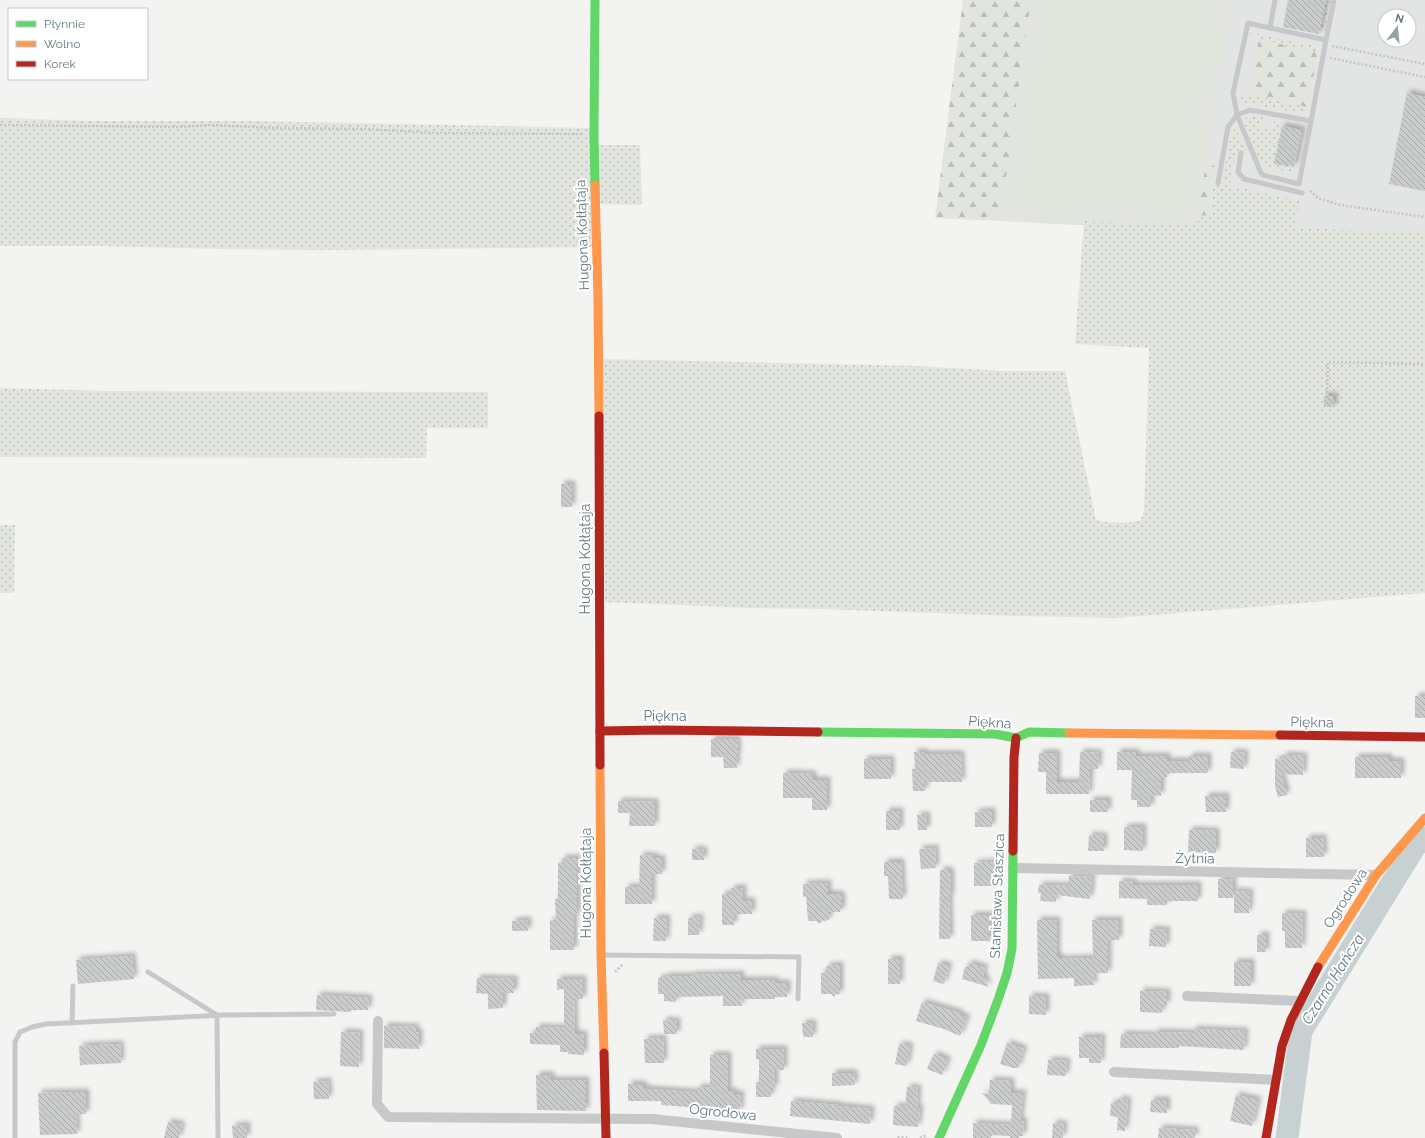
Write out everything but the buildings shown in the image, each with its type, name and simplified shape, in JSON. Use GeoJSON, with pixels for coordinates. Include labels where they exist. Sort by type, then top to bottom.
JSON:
{"type":"FeatureCollection","features":[{"type":"Feature","properties":{"kind":"street","name":"Hugona Kołłątaja"},"geometry":{"type":"LineString","coordinates":[[595,0],[594,135],[598,298],[601,955],[606,1138]]}},
{"type":"Feature","properties":{"kind":"street","name":"Piękna"},"geometry":{"type":"LineString","coordinates":[[600,731],[668,730],[995,734],[1016,738],[1029,732],[1425,737]]}},
{"type":"Feature","properties":{"kind":"street","name":"Stanisława Staszica"},"geometry":{"type":"LineString","coordinates":[[939,1138],[994,1013],[1012,949],[1014,757],[1016,738]]}},
{"type":"Feature","properties":{"kind":"street","name":"Ogrodowa"},"geometry":{"type":"LineString","coordinates":[[1266,1138],[1282,1046],[1291,1020],[1300,1001],[1319,965],[1376,875],[1425,818]]}},
{"type":"Feature","properties":{"kind":"street","name":"Żytnia"},"geometry":{"type":"LineString","coordinates":[[1013,868],[1376,875]]}},
{"type":"Feature","properties":{"kind":"street"},"geometry":{"type":"LineString","coordinates":[[1187,996],[1300,1001]]}},
{"type":"Feature","properties":{"kind":"street"},"geometry":{"type":"LineString","coordinates":[[378,1020],[377,1104],[388,1117],[606,1118]]}},
{"type":"Feature","properties":{"kind":"street"},"geometry":{"type":"LineString","coordinates":[[1114,1072],[1276,1080]]}},
{"type":"Feature","properties":{"kind":"street","name":"Ogrodowa"},"geometry":{"type":"LineString","coordinates":[[606,1118],[652,1119],[837,1138]]}},
{"type":"Feature","properties":{"kind":"lane"},"geometry":{"type":"LineString","coordinates":[[1270,28],[1275,0]]}},
{"type":"Feature","properties":{"kind":"lane"},"geometry":{"type":"LineString","coordinates":[[1241,153],[1238,169],[1241,177],[1247,180],[1300,192],[1299,184],[1334,0]]}},
{"type":"Feature","properties":{"kind":"lane"},"geometry":{"type":"LineString","coordinates":[[1299,184],[1260,173],[1237,115],[1234,93],[1248,23],[1326,42]]}},
{"type":"Feature","properties":{"kind":"lane"},"geometry":{"type":"LineString","coordinates":[[1218,183],[1228,127],[1237,115],[1250,110],[1311,121]]}},
{"type":"Feature","properties":{"kind":"lane"},"geometry":{"type":"LineString","coordinates":[[601,955],[799,957],[798,999]]}},
{"type":"Feature","properties":{"kind":"lane"},"geometry":{"type":"LineString","coordinates":[[148,972],[217,1015]]}},
{"type":"Feature","properties":{"kind":"lane"},"geometry":{"type":"LineString","coordinates":[[72,1023],[73,986]]}},
{"type":"Feature","properties":{"kind":"lane"},"geometry":{"type":"LineString","coordinates":[[15,1138],[15,1042],[20,1032],[32,1027],[46,1024],[217,1015],[334,1014]]}},
{"type":"Feature","properties":{"kind":"lane"},"geometry":{"type":"LineString","coordinates":[[217,1015],[218,1138]]}},
{"type":"Feature","properties":{"kind":"path"},"geometry":{"type":"LineString","coordinates":[[1326,42],[1425,64]]}},
{"type":"Feature","properties":{"kind":"path"},"geometry":{"type":"LineString","coordinates":[[1323,56],[1425,77]]}},
{"type":"Feature","properties":{"kind":"path"},"geometry":{"type":"LineString","coordinates":[[0,124],[141,127],[213,125],[444,133],[573,133],[594,135]]}},
{"type":"Feature","properties":{"kind":"path"},"geometry":{"type":"LineString","coordinates":[[1299,184],[1306,186],[1311,193],[1318,198],[1340,205],[1425,217]]}},
{"type":"Feature","properties":{"kind":"path"},"geometry":{"type":"LineString","coordinates":[[1327,393],[1328,362],[1425,364]]}},
{"type":"Feature","properties":{"kind":"path"},"geometry":{"type":"LineString","coordinates":[[613,977],[615,971],[626,963]]}},
{"type":"Feature","properties":{"kind":"path"},"geometry":{"type":"LineString","coordinates":[[920,1138],[929,1134]]}},
{"type":"Feature","properties":{"kind":"path"},"geometry":{"type":"LineString","coordinates":[[898,1138],[910,1138]]}},
{"type":"Feature","properties":{"kind":"shaded area"},"geometry":{"type":"Polygon","coordinates":[[[1001,0],[1425,0],[1425,233],[1085,221],[1084,225],[972,219],[1001,0]]]}},
{"type":"Feature","properties":{"kind":"green space"},"geometry":{"type":"Polygon","coordinates":[[[963,0],[1031,0],[1000,221],[935,218],[963,0]]]}},
{"type":"Feature","properties":{"kind":"green space"},"geometry":{"type":"Polygon","coordinates":[[[1031,0],[1232,0],[1218,79],[1197,225],[1085,221],[1084,225],[1076,225],[1000,221],[1031,0]]]}},
{"type":"Feature","properties":{"kind":"green space"},"geometry":{"type":"Polygon","coordinates":[[[1326,0],[1331,0],[1325,31],[1319,35],[1326,0]]]}},
{"type":"Feature","properties":{"kind":"green space"},"geometry":{"type":"Polygon","coordinates":[[[1254,33],[1315,46],[1318,52],[1299,47],[1294,49],[1250,36],[1250,34],[1254,33]]]}},
{"type":"Feature","properties":{"kind":"green space"},"geometry":{"type":"Polygon","coordinates":[[[1259,39],[1281,44],[1294,49],[1299,47],[1318,52],[1307,107],[1249,94],[1259,39]]]}},
{"type":"Feature","properties":{"kind":"green space"},"geometry":{"type":"Polygon","coordinates":[[[1249,94],[1307,107],[1305,114],[1240,102],[1241,97],[1248,97],[1249,94]]]}},
{"type":"Feature","properties":{"kind":"green space"},"geometry":{"type":"Polygon","coordinates":[[[1254,116],[1263,117],[1261,127],[1272,129],[1275,119],[1278,120],[1277,125],[1282,126],[1275,163],[1294,167],[1293,173],[1261,165],[1242,119],[1254,116]]]}},
{"type":"Feature","properties":{"kind":"green space"},"geometry":{"type":"Polygon","coordinates":[[[0,118],[91,121],[249,121],[590,128],[593,247],[332,250],[104,246],[0,246],[0,118]]]}},
{"type":"Feature","properties":{"kind":"green space"},"geometry":{"type":"Polygon","coordinates":[[[1235,126],[1247,154],[1236,152],[1230,183],[1232,186],[1300,201],[1294,228],[1425,233],[1425,593],[1116,618],[752,608],[605,602],[602,359],[917,366],[1002,371],[1065,371],[1096,520],[1118,523],[1141,520],[1144,509],[1149,348],[1075,344],[1084,221],[1197,225],[1199,215],[1210,216],[1212,184],[1222,186],[1230,139],[1235,126]]]}},
{"type":"Feature","properties":{"kind":"green space"},"geometry":{"type":"Polygon","coordinates":[[[597,145],[640,145],[642,205],[599,204],[597,145]]]}},
{"type":"Feature","properties":{"kind":"green space"},"geometry":{"type":"Polygon","coordinates":[[[1209,162],[1215,167],[1212,187],[1212,210],[1210,216],[1194,213],[1203,166],[1209,162]]]}},
{"type":"Feature","properties":{"kind":"green space"},"geometry":{"type":"Polygon","coordinates":[[[0,388],[107,391],[488,392],[488,428],[427,428],[426,458],[0,457],[0,388]]]}},
{"type":"Feature","properties":{"kind":"green space"},"geometry":{"type":"Polygon","coordinates":[[[0,525],[15,525],[14,593],[0,593],[0,525]]]}},
{"type":"Feature","properties":{"kind":"waterway","name":"Czarna Hańcza"},"geometry":{"type":"LineString","coordinates":[[1287,1138],[1301,1031],[1415,846],[1425,838]]}},
{"type":"Feature","properties":{"kind":"traffic: fast"},"geometry":{"type":"LineString","coordinates":[[595,0],[595,185]]}},
{"type":"Feature","properties":{"kind":"traffic: fast"},"geometry":{"type":"LineString","coordinates":[[818,732],[995,734],[1016,738],[1029,732],[1069,733]]}},
{"type":"Feature","properties":{"kind":"traffic: fast"},"geometry":{"type":"LineString","coordinates":[[939,1138],[981,1045],[1007,973],[1012,949],[1013,851]]}},
{"type":"Feature","properties":{"kind":"traffic: slow"},"geometry":{"type":"LineString","coordinates":[[595,185],[599,416]]}},
{"type":"Feature","properties":{"kind":"traffic: slow"},"geometry":{"type":"LineString","coordinates":[[1069,733],[1280,735]]}},
{"type":"Feature","properties":{"kind":"traffic: slow"},"geometry":{"type":"LineString","coordinates":[[600,765],[601,955],[604,1053]]}},
{"type":"Feature","properties":{"kind":"traffic: slow"},"geometry":{"type":"LineString","coordinates":[[1318,967],[1376,875],[1425,818]]}},
{"type":"Feature","properties":{"kind":"traffic: jam"},"geometry":{"type":"LineString","coordinates":[[599,416],[600,765]]}},
{"type":"Feature","properties":{"kind":"traffic: jam"},"geometry":{"type":"LineString","coordinates":[[600,731],[660,730],[818,732]]}},
{"type":"Feature","properties":{"kind":"traffic: jam"},"geometry":{"type":"LineString","coordinates":[[1280,735],[1425,737]]}},
{"type":"Feature","properties":{"kind":"traffic: jam"},"geometry":{"type":"LineString","coordinates":[[1013,851],[1014,757],[1016,738]]}},
{"type":"Feature","properties":{"kind":"traffic: jam"},"geometry":{"type":"LineString","coordinates":[[1266,1138],[1282,1046],[1291,1020],[1318,967]]}},
{"type":"Feature","properties":{"kind":"traffic: jam"},"geometry":{"type":"LineString","coordinates":[[604,1053],[606,1138]]}}]}
